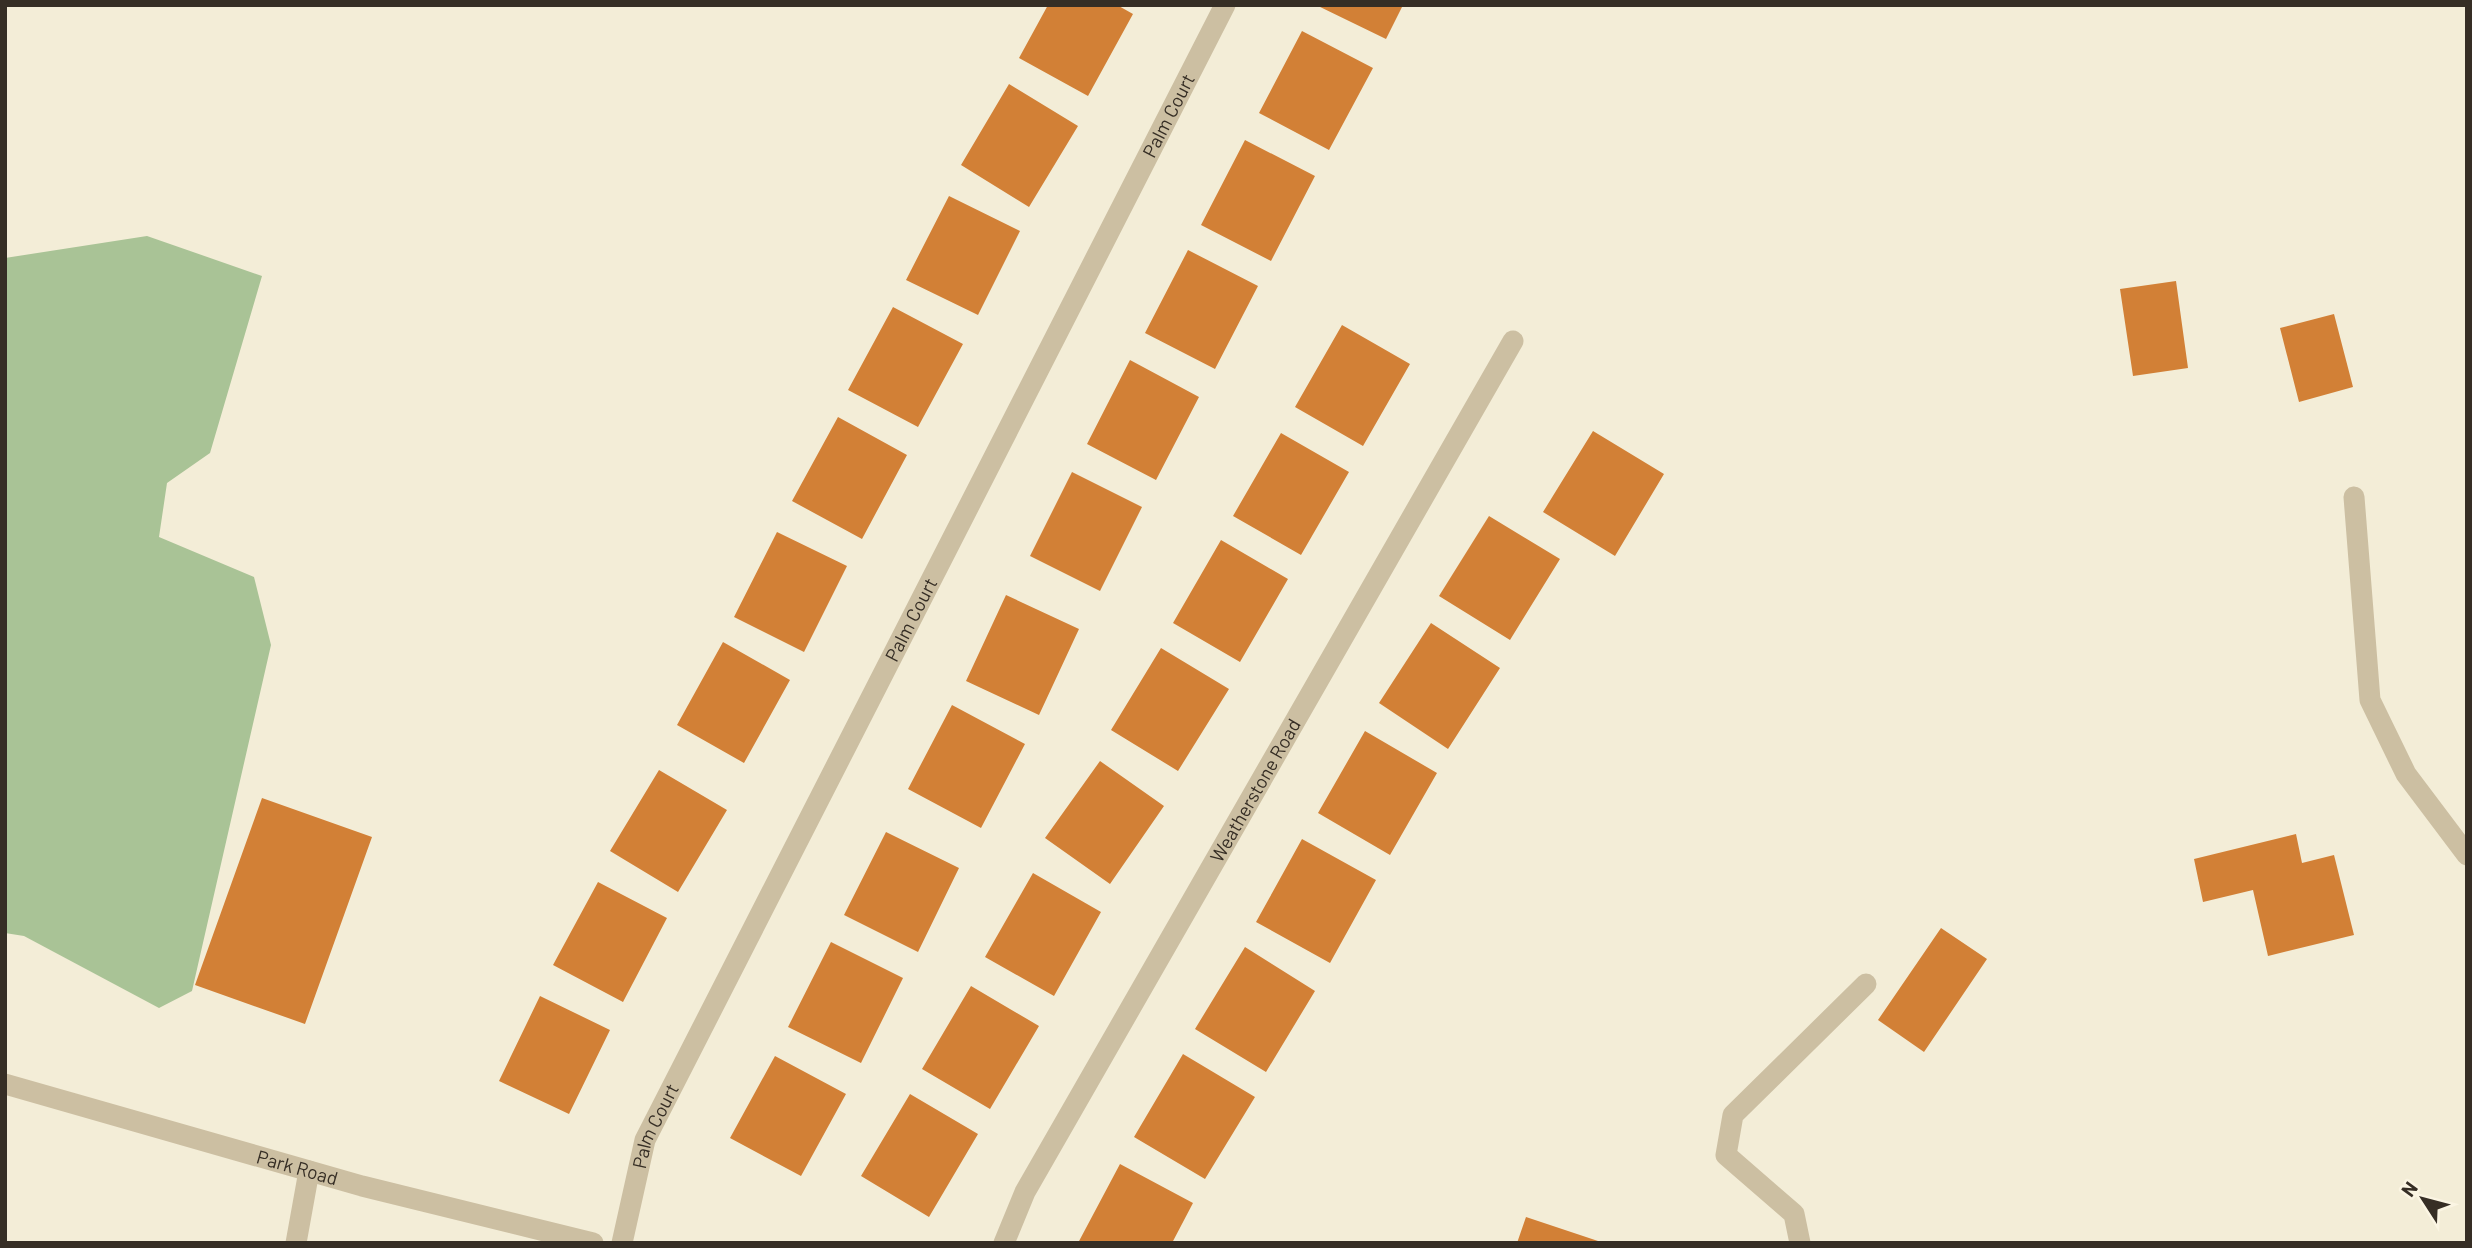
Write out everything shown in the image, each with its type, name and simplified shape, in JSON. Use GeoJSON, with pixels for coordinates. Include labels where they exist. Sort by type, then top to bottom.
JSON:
{"type":"FeatureCollection","features":[{"type":"Feature","properties":{"kind":"street","name":"Palm Court"},"geometry":{"type":"LineString","coordinates":[[622,1243],[645,1140],[1224,5]]}},
{"type":"Feature","properties":{"kind":"street","name":"Weatherstone Road"},"geometry":{"type":"LineString","coordinates":[[1004,1243],[1025,1192],[1513,341]]}},
{"type":"Feature","properties":{"kind":"street"},"geometry":{"type":"LineString","coordinates":[[2354,497],[2370,700],[2406,774],[2467,855]]}},
{"type":"Feature","properties":{"kind":"street"},"geometry":{"type":"LineString","coordinates":[[1800,1243],[1794,1214],[1726,1155],[1733,1115],[1866,984]]}},
{"type":"Feature","properties":{"kind":"street","name":"Park Road"},"geometry":{"type":"LineString","coordinates":[[5,1084],[309,1171],[593,1243]]}},
{"type":"Feature","properties":{"kind":"street"},"geometry":{"type":"LineString","coordinates":[[296,1243],[309,1171]]}},
{"type":"Feature","properties":{"kind":"green space"},"geometry":{"type":"Polygon","coordinates":[[[147,236],[262,276],[210,453],[167,483],[159,537],[254,577],[271,645],[192,991],[159,1008],[24,936],[5,933],[5,258],[147,236]]]}},
{"type":"Feature","properties":{"kind":"building"},"geometry":{"type":"Polygon","coordinates":[[[1048,5],[1117,5],[1133,14],[1088,96],[1019,58],[1048,5]]]}},
{"type":"Feature","properties":{"kind":"building"},"geometry":{"type":"Polygon","coordinates":[[[1316,5],[1403,5],[1386,39],[1316,5]]]}},
{"type":"Feature","properties":{"kind":"building"},"geometry":{"type":"Polygon","coordinates":[[[1302,31],[1373,68],[1329,150],[1259,113],[1302,31]]]}},
{"type":"Feature","properties":{"kind":"building"},"geometry":{"type":"Polygon","coordinates":[[[1009,84],[1078,126],[1029,207],[961,165],[1009,84]]]}},
{"type":"Feature","properties":{"kind":"building"},"geometry":{"type":"Polygon","coordinates":[[[1245,140],[1315,176],[1271,261],[1201,225],[1245,140]]]}},
{"type":"Feature","properties":{"kind":"building"},"geometry":{"type":"Polygon","coordinates":[[[949,196],[1020,231],[978,315],[906,280],[949,196]]]}},
{"type":"Feature","properties":{"kind":"building"},"geometry":{"type":"Polygon","coordinates":[[[1188,250],[1258,286],[1215,369],[1145,333],[1188,250]]]}},
{"type":"Feature","properties":{"kind":"building"},"geometry":{"type":"Polygon","coordinates":[[[2176,281],[2188,368],[2133,376],[2120,289],[2176,281]]]}},
{"type":"Feature","properties":{"kind":"building"},"geometry":{"type":"Polygon","coordinates":[[[893,307],[963,344],[918,427],[848,390],[893,307]]]}},
{"type":"Feature","properties":{"kind":"building"},"geometry":{"type":"Polygon","coordinates":[[[2334,314],[2353,387],[2299,402],[2280,328],[2334,314]]]}},
{"type":"Feature","properties":{"kind":"building"},"geometry":{"type":"Polygon","coordinates":[[[1342,325],[1410,364],[1363,446],[1295,407],[1342,325]]]}},
{"type":"Feature","properties":{"kind":"building"},"geometry":{"type":"Polygon","coordinates":[[[1130,360],[1199,397],[1156,480],[1087,444],[1130,360]]]}},
{"type":"Feature","properties":{"kind":"building"},"geometry":{"type":"Polygon","coordinates":[[[838,417],[907,455],[862,539],[792,501],[838,417]]]}},
{"type":"Feature","properties":{"kind":"building"},"geometry":{"type":"Polygon","coordinates":[[[1593,431],[1664,474],[1615,556],[1543,512],[1593,431]]]}},
{"type":"Feature","properties":{"kind":"building"},"geometry":{"type":"Polygon","coordinates":[[[1281,433],[1349,472],[1301,555],[1233,516],[1281,433]]]}},
{"type":"Feature","properties":{"kind":"building"},"geometry":{"type":"Polygon","coordinates":[[[1072,472],[1142,507],[1100,591],[1030,556],[1072,472]]]}},
{"type":"Feature","properties":{"kind":"building"},"geometry":{"type":"Polygon","coordinates":[[[1489,516],[1560,559],[1510,640],[1439,596],[1489,516]]]}},
{"type":"Feature","properties":{"kind":"building"},"geometry":{"type":"Polygon","coordinates":[[[777,532],[847,566],[804,652],[734,617],[777,532]]]}},
{"type":"Feature","properties":{"kind":"building"},"geometry":{"type":"Polygon","coordinates":[[[1221,540],[1288,579],[1240,662],[1173,623],[1221,540]]]}},
{"type":"Feature","properties":{"kind":"building"},"geometry":{"type":"Polygon","coordinates":[[[1006,595],[1079,629],[1039,715],[966,681],[1006,595]]]}},
{"type":"Feature","properties":{"kind":"building"},"geometry":{"type":"Polygon","coordinates":[[[1431,623],[1500,668],[1448,749],[1379,703],[1431,623]]]}},
{"type":"Feature","properties":{"kind":"building"},"geometry":{"type":"Polygon","coordinates":[[[723,642],[790,680],[744,763],[677,725],[723,642]]]}},
{"type":"Feature","properties":{"kind":"building"},"geometry":{"type":"Polygon","coordinates":[[[1161,648],[1229,689],[1178,771],[1111,730],[1161,648]]]}},
{"type":"Feature","properties":{"kind":"building"},"geometry":{"type":"Polygon","coordinates":[[[952,705],[1025,744],[981,828],[908,789],[952,705]]]}},
{"type":"Feature","properties":{"kind":"building"},"geometry":{"type":"Polygon","coordinates":[[[1365,731],[1437,773],[1390,855],[1318,813],[1365,731]]]}},
{"type":"Feature","properties":{"kind":"building"},"geometry":{"type":"Polygon","coordinates":[[[1100,761],[1164,806],[1110,884],[1045,838],[1100,761]]]}},
{"type":"Feature","properties":{"kind":"building"},"geometry":{"type":"Polygon","coordinates":[[[659,770],[727,810],[678,892],[610,851],[659,770]]]}},
{"type":"Feature","properties":{"kind":"building"},"geometry":{"type":"Polygon","coordinates":[[[262,798],[372,837],[305,1024],[195,985],[262,798]]]}},
{"type":"Feature","properties":{"kind":"building"},"geometry":{"type":"Polygon","coordinates":[[[886,832],[959,868],[918,952],[844,915],[886,832]]]}},
{"type":"Feature","properties":{"kind":"building"},"geometry":{"type":"Polygon","coordinates":[[[2296,834],[2302,863],[2334,855],[2354,935],[2268,956],[2253,890],[2203,902],[2194,859],[2296,834]]]}},
{"type":"Feature","properties":{"kind":"building"},"geometry":{"type":"Polygon","coordinates":[[[1302,839],[1376,880],[1330,963],[1256,922],[1302,839]]]}},
{"type":"Feature","properties":{"kind":"building"},"geometry":{"type":"Polygon","coordinates":[[[1033,873],[1101,912],[1054,996],[985,957],[1033,873]]]}},
{"type":"Feature","properties":{"kind":"building"},"geometry":{"type":"Polygon","coordinates":[[[598,882],[667,918],[623,1002],[553,965],[598,882]]]}},
{"type":"Feature","properties":{"kind":"building"},"geometry":{"type":"Polygon","coordinates":[[[1941,928],[1987,959],[1924,1052],[1878,1020],[1941,928]]]}},
{"type":"Feature","properties":{"kind":"building"},"geometry":{"type":"Polygon","coordinates":[[[831,942],[903,978],[861,1063],[788,1027],[831,942]]]}},
{"type":"Feature","properties":{"kind":"building"},"geometry":{"type":"Polygon","coordinates":[[[1245,947],[1315,991],[1266,1072],[1195,1029],[1245,947]]]}},
{"type":"Feature","properties":{"kind":"building"},"geometry":{"type":"Polygon","coordinates":[[[971,986],[1039,1026],[990,1109],[922,1069],[971,986]]]}},
{"type":"Feature","properties":{"kind":"building"},"geometry":{"type":"Polygon","coordinates":[[[540,996],[610,1030],[569,1114],[499,1081],[540,996]]]}},
{"type":"Feature","properties":{"kind":"building"},"geometry":{"type":"Polygon","coordinates":[[[1183,1054],[1255,1097],[1205,1179],[1134,1137],[1183,1054]]]}},
{"type":"Feature","properties":{"kind":"building"},"geometry":{"type":"Polygon","coordinates":[[[775,1056],[846,1094],[801,1176],[730,1138],[775,1056]]]}},
{"type":"Feature","properties":{"kind":"building"},"geometry":{"type":"Polygon","coordinates":[[[910,1094],[978,1134],[929,1217],[861,1176],[910,1094]]]}},
{"type":"Feature","properties":{"kind":"building"},"geometry":{"type":"Polygon","coordinates":[[[1120,1164],[1193,1203],[1172,1243],[1078,1243],[1120,1164]]]}},
{"type":"Feature","properties":{"kind":"building"},"geometry":{"type":"Polygon","coordinates":[[[1526,1217],[1601,1242],[1601,1243],[1517,1243],[1526,1217]]]}}]}
